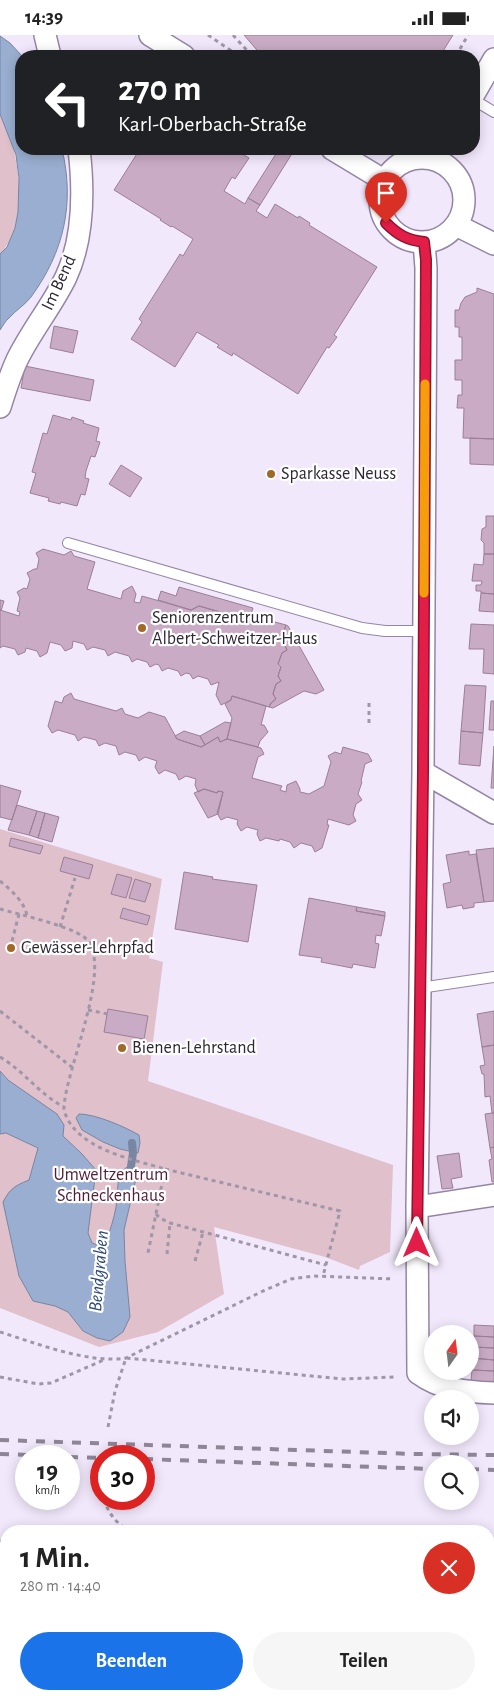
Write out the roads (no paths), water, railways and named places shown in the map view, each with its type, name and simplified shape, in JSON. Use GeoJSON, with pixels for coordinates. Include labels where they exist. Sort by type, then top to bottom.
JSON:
{"type":"FeatureCollection","features":[{"type":"Feature","properties":{"kind":"street"},"geometry":{"type":"LineString","coordinates":[[45,35],[49,50]]}},
{"type":"Feature","properties":{"kind":"street"},"geometry":{"type":"LineString","coordinates":[[150,35],[174,50]]}},
{"type":"Feature","properties":{"kind":"street"},"geometry":{"type":"LineString","coordinates":[[480,84],[494,59]]}},
{"type":"Feature","properties":{"kind":"street","name":"Im Bend"},"geometry":{"type":"LineString","coordinates":[[0,407],[18,359],[61,287],[72,260],[78,240],[82,201],[79,155]]}},
{"type":"Feature","properties":{"kind":"street"},"geometry":{"type":"LineString","coordinates":[[342,155],[385,181]]}},
{"type":"Feature","properties":{"kind":"street"},"geometry":{"type":"LineString","coordinates":[[434,155],[404,162],[392,169],[380,194],[381,209],[386,223],[397,233],[410,240],[424,242],[436,240],[447,234],[456,225],[463,212],[465,198],[462,184],[441,155]]}},
{"type":"Feature","properties":{"kind":"street"},"geometry":{"type":"LineString","coordinates":[[456,225],[494,244]]}},
{"type":"Feature","properties":{"kind":"street"},"geometry":{"type":"LineString","coordinates":[[424,242],[426,288],[423,772],[417,1207],[418,1373],[446,1388],[494,1393]]}},
{"type":"Feature","properties":{"kind":"street"},"geometry":{"type":"LineString","coordinates":[[423,772],[494,813]]}},
{"type":"Feature","properties":{"kind":"street"},"geometry":{"type":"LineString","coordinates":[[417,1207],[494,1195]]}},
{"type":"Feature","properties":{"kind":"lane"},"geometry":{"type":"LineString","coordinates":[[480,104],[494,112]]}},
{"type":"Feature","properties":{"kind":"lane"},"geometry":{"type":"LineString","coordinates":[[68,543],[362,628],[385,631],[424,631]]}},
{"type":"Feature","properties":{"kind":"lane"},"geometry":{"type":"LineString","coordinates":[[420,988],[494,977]]}},
{"type":"Feature","properties":{"kind":"water"},"geometry":{"type":"Polygon","coordinates":[[[0,36],[16,50],[15,152],[0,114],[0,36]]]}},
{"type":"Feature","properties":{"kind":"water"},"geometry":{"type":"Polygon","coordinates":[[[16,155],[63,155],[66,169],[67,208],[59,245],[52,262],[31,297],[8,319],[0,330],[0,254],[7,247],[15,228],[18,212],[19,178],[16,155]]]}},
{"type":"Feature","properties":{"kind":"water"},"geometry":{"type":"Polygon","coordinates":[[[0,1071],[8,1080],[57,1114],[64,1125],[63,1136],[96,1170],[88,1233],[92,1243],[100,1246],[106,1242],[112,1225],[117,1201],[118,1183],[122,1172],[131,1165],[138,1170],[124,1230],[130,1317],[123,1332],[110,1341],[97,1338],[83,1331],[68,1312],[55,1306],[33,1301],[19,1276],[3,1202],[13,1188],[29,1180],[38,1148],[6,1133],[0,1134],[0,1071]]]}},
{"type":"Feature","properties":{"kind":"water"},"geometry":{"type":"Polygon","coordinates":[[[79,1114],[102,1119],[139,1135],[138,1153],[120,1149],[82,1130],[76,1118],[79,1114]]]}},
{"type":"Feature","properties":{"kind":"waterway","name":"Bendgraben"},"geometry":{"type":"LineString","coordinates":[[130,1173],[133,1153],[132,1143]]}},
{"type":"Feature","properties":{"kind":"railway"},"geometry":{"type":"LineString","coordinates":[[0,1440],[494,1455]]}},
{"type":"Feature","properties":{"kind":"railway"},"geometry":{"type":"LineString","coordinates":[[0,1454],[15,1454]]}},
{"type":"Feature","properties":{"kind":"railway"},"geometry":{"type":"LineString","coordinates":[[80,1457],[90,1458]]}},
{"type":"Feature","properties":{"kind":"railway"},"geometry":{"type":"LineString","coordinates":[[155,1459],[424,1469]]}},
{"type":"Feature","properties":{"kind":"railway"},"geometry":{"type":"LineString","coordinates":[[479,1469],[494,1470]]}},
{"type":"Feature","properties":{"kind":"place","name":"Sparkasse Neuss"},"geometry":{"type":"Point","coordinates":[271,474]}},
{"type":"Feature","properties":{"kind":"place","name":"Seniorenzentrum Albert-Schweitzer-Haus"},"geometry":{"type":"Point","coordinates":[142,628]}},
{"type":"Feature","properties":{"kind":"place","name":"Gewässer-Lehrpfad"},"geometry":{"type":"Point","coordinates":[11,948]}},
{"type":"Feature","properties":{"kind":"place","name":"Bienen-Lehrstand"},"geometry":{"type":"Point","coordinates":[122,1048]}},
{"type":"Feature","properties":{"kind":"park label","name":"Umweltzentrum Schneckenhaus"},"geometry":{"type":"Point","coordinates":[111,1186]}}]}
